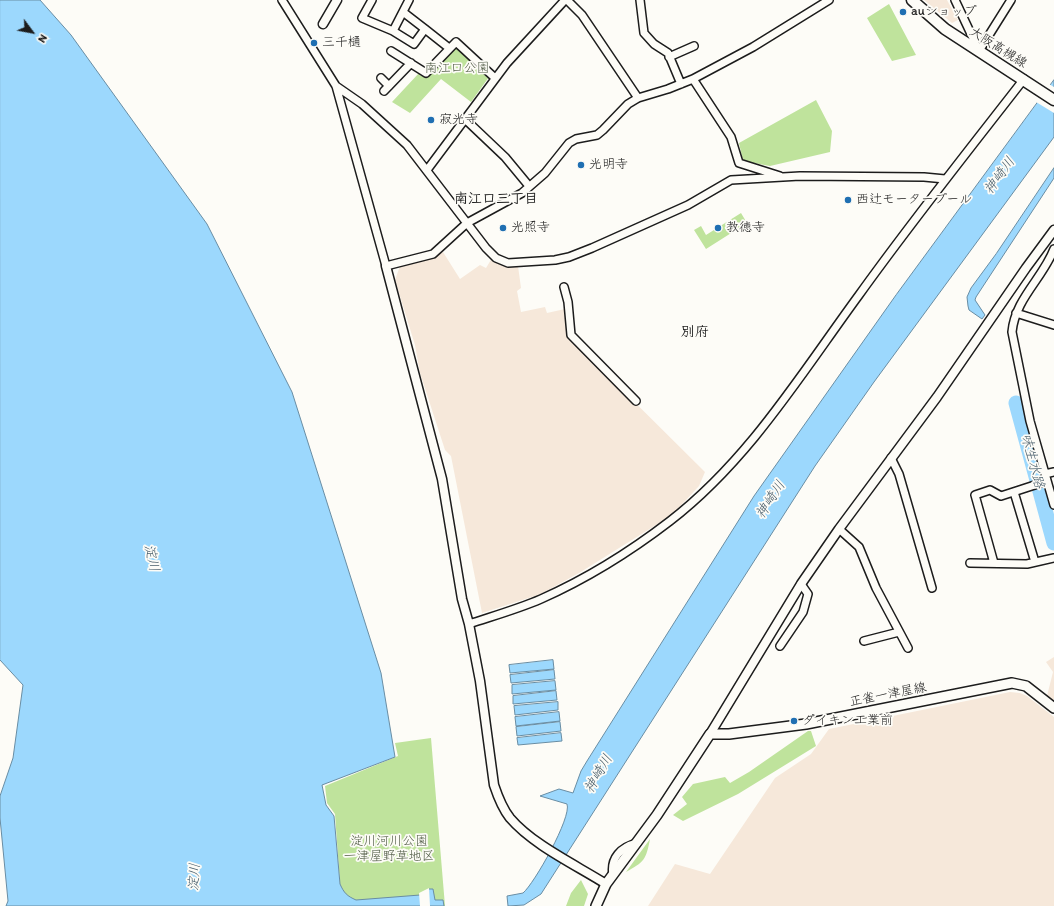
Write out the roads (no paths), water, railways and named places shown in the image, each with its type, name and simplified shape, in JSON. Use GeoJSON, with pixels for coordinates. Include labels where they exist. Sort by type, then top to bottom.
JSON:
{"type":"FeatureCollection","features":[{"type":"Feature","properties":{"kind":"main road","name":"大阪高槻線"},"geometry":{"type":"LineString","coordinates":[[912,0],[945,29],[1054,100]]}},
{"type":"Feature","properties":{"kind":"main road","name":"正雀一津屋線"},"geometry":{"type":"LineString","coordinates":[[710,734],[729,734],[806,724],[1012,683],[1026,686],[1054,708]]}},
{"type":"Feature","properties":{"kind":"main road"},"geometry":{"type":"LineString","coordinates":[[596,906],[606,884],[638,842],[710,734]]}},
{"type":"Feature","properties":{"kind":"street"},"geometry":{"type":"LineString","coordinates":[[282,0],[336,86],[386,266],[442,479],[462,599],[469,624],[486,718],[494,785],[498,797],[510,818],[538,842],[606,884]]}},
{"type":"Feature","properties":{"kind":"street"},"geometry":{"type":"LineString","coordinates":[[323,24],[337,0]]}},
{"type":"Feature","properties":{"kind":"street"},"geometry":{"type":"LineString","coordinates":[[372,0],[362,18],[393,31],[414,44],[425,29]]}},
{"type":"Feature","properties":{"kind":"street"},"geometry":{"type":"LineString","coordinates":[[393,31],[409,0]]}},
{"type":"Feature","properties":{"kind":"street"},"geometry":{"type":"LineString","coordinates":[[427,170],[495,78],[526,41],[566,0],[582,15],[638,98]]}},
{"type":"Feature","properties":{"kind":"street"},"geometry":{"type":"LineString","coordinates":[[640,0],[644,33],[654,44],[668,53],[681,84]]}},
{"type":"Feature","properties":{"kind":"street"},"geometry":{"type":"LineString","coordinates":[[386,266],[434,254],[467,223],[522,193],[545,173],[569,143],[576,139],[597,135],[609,126],[628,104],[638,98],[692,79],[753,47],[829,0]]}},
{"type":"Feature","properties":{"kind":"street"},"geometry":{"type":"LineString","coordinates":[[955,0],[979,51]]}},
{"type":"Feature","properties":{"kind":"street"},"geometry":{"type":"LineString","coordinates":[[979,51],[1011,0]]}},
{"type":"Feature","properties":{"kind":"street"},"geometry":{"type":"LineString","coordinates":[[403,12],[449,48]]}},
{"type":"Feature","properties":{"kind":"street"},"geometry":{"type":"LineString","coordinates":[[391,51],[426,73],[456,42],[495,78]]}},
{"type":"Feature","properties":{"kind":"street"},"geometry":{"type":"LineString","coordinates":[[669,56],[694,46]]}},
{"type":"Feature","properties":{"kind":"street"},"geometry":{"type":"LineString","coordinates":[[381,78],[386,89],[410,63]]}},
{"type":"Feature","properties":{"kind":"street"},"geometry":{"type":"LineString","coordinates":[[692,79],[731,137],[739,163],[784,177]]}},
{"type":"Feature","properties":{"kind":"street"},"geometry":{"type":"LineString","coordinates":[[469,624],[540,599],[598,569],[671,520],[717,480],[742,454],[764,426],[876,271],[945,179],[1027,82]]}},
{"type":"Feature","properties":{"kind":"street"},"geometry":{"type":"LineString","coordinates":[[336,86],[362,104],[407,145],[496,258],[508,263],[554,260],[592,248],[688,205],[731,180],[784,177],[924,177],[945,179]]}},
{"type":"Feature","properties":{"kind":"street"},"geometry":{"type":"LineString","coordinates":[[465,119],[505,157],[529,186]]}},
{"type":"Feature","properties":{"kind":"street"},"geometry":{"type":"LineString","coordinates":[[710,734],[801,584],[839,529],[937,396],[1054,230]]}},
{"type":"Feature","properties":{"kind":"street"},"geometry":{"type":"LineString","coordinates":[[1054,249],[1016,314],[1013,326],[1013,342],[1030,422],[1054,505]]}},
{"type":"Feature","properties":{"kind":"street"},"geometry":{"type":"LineString","coordinates":[[564,287],[568,302],[571,335],[636,401]]}},
{"type":"Feature","properties":{"kind":"street"},"geometry":{"type":"LineString","coordinates":[[1016,314],[1054,325]]}},
{"type":"Feature","properties":{"kind":"street"},"geometry":{"type":"LineString","coordinates":[[891,458],[899,474],[932,588]]}},
{"type":"Feature","properties":{"kind":"street"},"geometry":{"type":"LineString","coordinates":[[994,563],[975,495],[990,490],[1001,496],[1030,486],[1054,472]]}},
{"type":"Feature","properties":{"kind":"street"},"geometry":{"type":"LineString","coordinates":[[1014,492],[1035,562]]}},
{"type":"Feature","properties":{"kind":"street"},"geometry":{"type":"LineString","coordinates":[[839,529],[859,547],[876,588],[908,648]]}},
{"type":"Feature","properties":{"kind":"street"},"geometry":{"type":"LineString","coordinates":[[970,563],[1027,564],[1052,559]]}},
{"type":"Feature","properties":{"kind":"street"},"geometry":{"type":"LineString","coordinates":[[780,646],[803,612],[808,594],[801,584]]}},
{"type":"Feature","properties":{"kind":"street"},"geometry":{"type":"LineString","coordinates":[[864,641],[899,632]]}},
{"type":"Feature","properties":{"kind":"water","name":"淀川"},"geometry":{"type":"Polygon","coordinates":[[[0,0],[40,0],[71,35],[207,224],[292,392],[381,673],[395,757],[322,785],[326,805],[334,816],[340,884],[346,894],[356,900],[420,895],[429,889],[433,889],[435,900],[443,900],[444,906],[6,906],[8,901],[0,818],[0,796],[13,758],[23,685],[0,660],[0,0]]]}},
{"type":"Feature","properties":{"kind":"water","name":"神崎川"},"geometry":{"type":"Polygon","coordinates":[[[1054,80],[1054,137],[874,382],[815,466],[541,894],[524,905],[508,906],[507,896],[523,893],[535,877],[551,850],[564,822],[567,804],[540,796],[559,789],[573,793],[581,771],[587,761],[754,496],[896,295],[1054,80]]]}},
{"type":"Feature","properties":{"kind":"water"},"geometry":{"type":"Polygon","coordinates":[[[1054,168],[1054,178],[976,297],[975,300],[985,315],[982,319],[969,310],[967,297],[971,288],[996,254],[1054,168]]]}},
{"type":"Feature","properties":{"kind":"water"},"geometry":{"type":"Polygon","coordinates":[[[553,660],[554,669],[510,673],[509,665],[553,660]]]}},
{"type":"Feature","properties":{"kind":"water"},"geometry":{"type":"Polygon","coordinates":[[[554,670],[555,679],[511,683],[510,675],[554,670]]]}},
{"type":"Feature","properties":{"kind":"water"},"geometry":{"type":"Polygon","coordinates":[[[555,681],[556,690],[512,694],[512,685],[555,681]]]}},
{"type":"Feature","properties":{"kind":"water"},"geometry":{"type":"Polygon","coordinates":[[[556,691],[557,700],[513,704],[513,696],[556,691]]]}},
{"type":"Feature","properties":{"kind":"water"},"geometry":{"type":"Polygon","coordinates":[[[558,702],[558,710],[515,715],[514,706],[558,702]]]}},
{"type":"Feature","properties":{"kind":"water"},"geometry":{"type":"Polygon","coordinates":[[[559,712],[560,721],[516,726],[515,717],[559,712]]]}},
{"type":"Feature","properties":{"kind":"water"},"geometry":{"type":"Polygon","coordinates":[[[560,722],[561,731],[517,736],[516,727],[560,722]]]}},
{"type":"Feature","properties":{"kind":"water"},"geometry":{"type":"Polygon","coordinates":[[[561,733],[562,741],[518,745],[517,738],[561,733]]]}},
{"type":"Feature","properties":{"kind":"waterway","name":"味生水路"},"geometry":{"type":"LineString","coordinates":[[1016,403],[1054,543]]}},
{"type":"Feature","properties":{"kind":"place","name":"auショップ"},"geometry":{"type":"Point","coordinates":[903,12]}},
{"type":"Feature","properties":{"kind":"place","name":"三千樋"},"geometry":{"type":"Point","coordinates":[314,43]}},
{"type":"Feature","properties":{"kind":"place","name":"寂光寺"},"geometry":{"type":"Point","coordinates":[431,120]}},
{"type":"Feature","properties":{"kind":"place","name":"光明寺"},"geometry":{"type":"Point","coordinates":[581,165]}},
{"type":"Feature","properties":{"kind":"place","name":"西辻モータープール"},"geometry":{"type":"Point","coordinates":[848,200]}},
{"type":"Feature","properties":{"kind":"place","name":"光照寺"},"geometry":{"type":"Point","coordinates":[503,228]}},
{"type":"Feature","properties":{"kind":"place","name":"教徳寺"},"geometry":{"type":"Point","coordinates":[718,228]}},
{"type":"Feature","properties":{"kind":"place","name":"ダイキン工業前"},"geometry":{"type":"Point","coordinates":[794,721]}},
{"type":"Feature","properties":{"kind":"district","name":"南江口三丁目"},"geometry":{"type":"Point","coordinates":[496,199]}},
{"type":"Feature","properties":{"kind":"district","name":"別府"},"geometry":{"type":"Point","coordinates":[695,332]}},
{"type":"Feature","properties":{"kind":"park label","name":"南江口公園"},"geometry":{"type":"Point","coordinates":[457,69]}},
{"type":"Feature","properties":{"kind":"park label","name":"淀川河川公園 一津屋野草地区"},"geometry":{"type":"Point","coordinates":[389,850]}}]}
